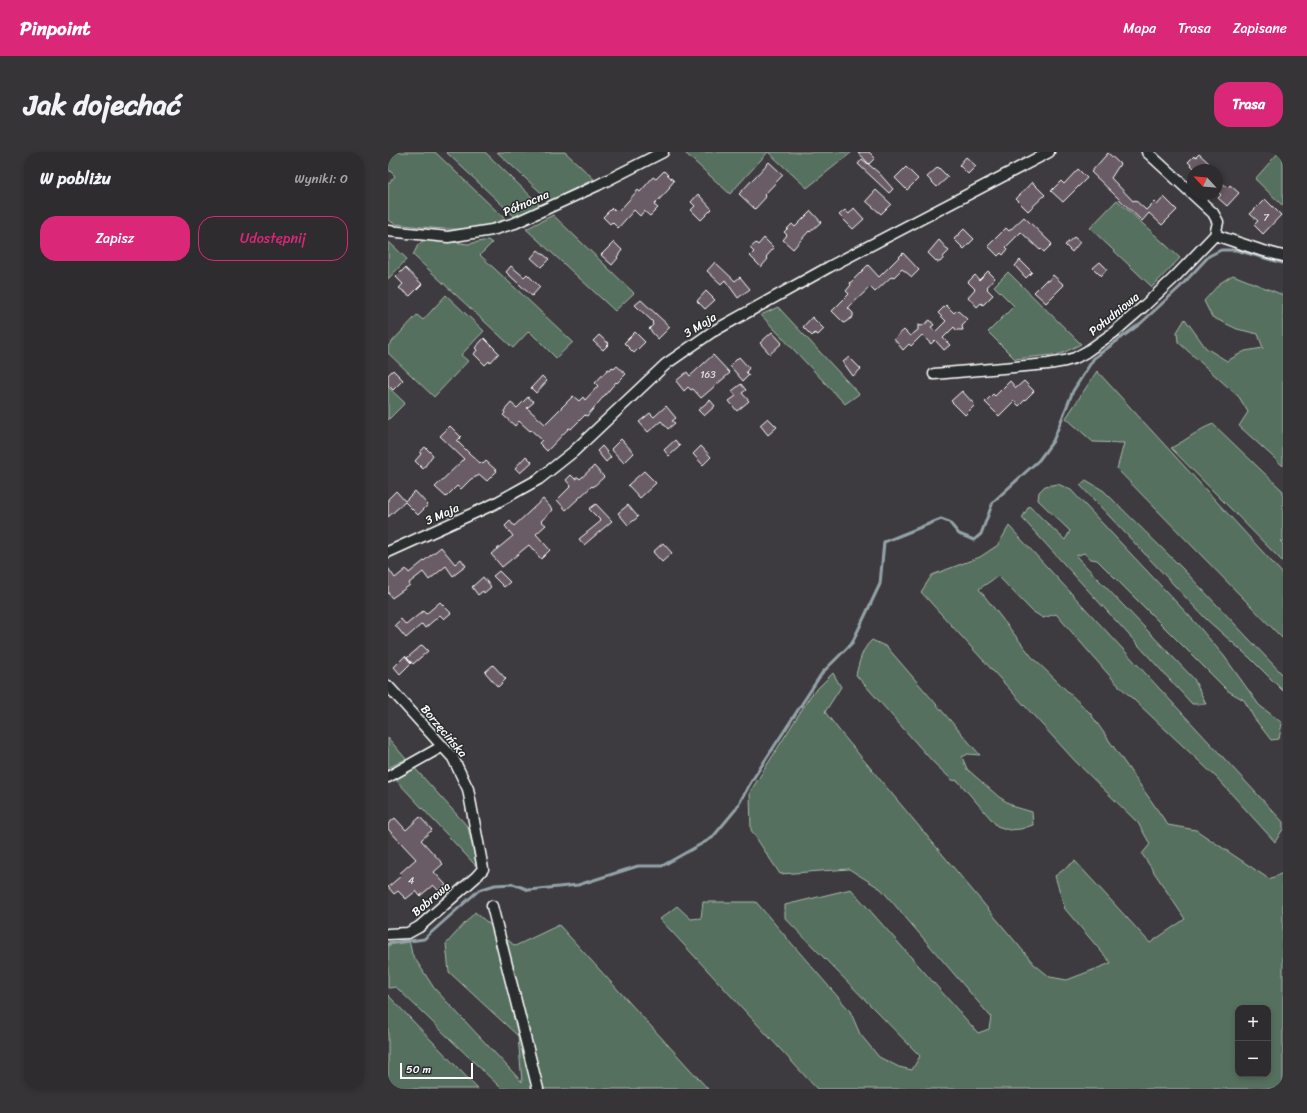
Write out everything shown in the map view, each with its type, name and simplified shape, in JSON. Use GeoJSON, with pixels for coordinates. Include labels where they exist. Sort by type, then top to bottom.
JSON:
{"type":"FeatureCollection","features":[{"type":"Feature","properties":{"kind":"street","name":"Północna"},"geometry":{"type":"LineString","coordinates":[[388,231],[448,238],[492,230],[515,223],[598,185],[663,152]]}},
{"type":"Feature","properties":{"kind":"street","name":"3 Maja"},"geometry":{"type":"LineString","coordinates":[[388,552],[494,504],[539,479],[573,452],[666,364],[712,332],[829,267],[1049,152]]}},
{"type":"Feature","properties":{"kind":"street"},"geometry":{"type":"LineString","coordinates":[[1147,152],[1213,213],[1218,222],[1215,235],[1283,256]]}},
{"type":"Feature","properties":{"kind":"street","name":"Południowa"},"geometry":{"type":"LineString","coordinates":[[934,374],[1048,364],[1075,358],[1113,333],[1144,307],[1215,235]]}},
{"type":"Feature","properties":{"kind":"street","name":"Borzęcińska"},"geometry":{"type":"LineString","coordinates":[[388,686],[453,758],[468,789],[483,869]]}},
{"type":"Feature","properties":{"kind":"street"},"geometry":{"type":"LineString","coordinates":[[388,777],[443,746]]}},
{"type":"Feature","properties":{"kind":"street","name":"Bobrowa"},"geometry":{"type":"LineString","coordinates":[[388,934],[408,933],[419,927],[470,883],[483,869]]}},
{"type":"Feature","properties":{"kind":"street"},"geometry":{"type":"LineString","coordinates":[[492,906],[538,1089]]}},
{"type":"Feature","properties":{"kind":"green space"},"geometry":{"type":"Polygon","coordinates":[[[388,152],[435,152],[506,220],[479,228],[451,229],[395,224],[388,220],[388,184],[395,176],[388,169],[388,152]]]}},
{"type":"Feature","properties":{"kind":"green space"},"geometry":{"type":"Polygon","coordinates":[[[446,152],[485,152],[540,205],[515,217],[446,152]]]}},
{"type":"Feature","properties":{"kind":"green space"},"geometry":{"type":"Polygon","coordinates":[[[497,152],[565,152],[594,179],[550,201],[497,152]]]}},
{"type":"Feature","properties":{"kind":"green space"},"geometry":{"type":"Polygon","coordinates":[[[684,152],[768,152],[730,194],[684,152]]]}},
{"type":"Feature","properties":{"kind":"green space"},"geometry":{"type":"Polygon","coordinates":[[[768,152],[852,152],[807,188],[768,152]]]}},
{"type":"Feature","properties":{"kind":"green space"},"geometry":{"type":"Polygon","coordinates":[[[1279,152],[1283,152],[1283,206],[1255,179],[1279,152]]]}},
{"type":"Feature","properties":{"kind":"green space"},"geometry":{"type":"Polygon","coordinates":[[[1117,200],[1180,258],[1152,287],[1090,228],[1117,200]]]}},
{"type":"Feature","properties":{"kind":"green space"},"geometry":{"type":"Polygon","coordinates":[[[553,215],[634,293],[615,311],[526,229],[553,215]]]}},
{"type":"Feature","properties":{"kind":"green space"},"geometry":{"type":"Polygon","coordinates":[[[425,239],[468,244],[488,240],[492,243],[480,255],[573,342],[556,358],[529,331],[513,348],[413,255],[418,245],[425,239]]]}},
{"type":"Feature","properties":{"kind":"green space"},"geometry":{"type":"Polygon","coordinates":[[[388,241],[407,259],[388,279],[388,241]]]}},
{"type":"Feature","properties":{"kind":"green space"},"geometry":{"type":"Polygon","coordinates":[[[1008,272],[1081,344],[1061,354],[1015,359],[988,332],[1014,306],[994,286],[1008,272]]]}},
{"type":"Feature","properties":{"kind":"green space"},"geometry":{"type":"Polygon","coordinates":[[[1233,275],[1283,295],[1283,466],[1239,426],[1248,412],[1239,397],[1178,342],[1177,332],[1185,319],[1206,348],[1227,361],[1245,351],[1263,348],[1258,334],[1237,329],[1212,317],[1204,301],[1220,283],[1233,275]]]}},
{"type":"Feature","properties":{"kind":"green space"},"geometry":{"type":"Polygon","coordinates":[[[446,295],[484,331],[461,355],[468,361],[434,397],[388,353],[388,346],[417,315],[423,320],[446,295]]]}},
{"type":"Feature","properties":{"kind":"green space"},"geometry":{"type":"Polygon","coordinates":[[[778,307],[859,394],[845,404],[761,315],[778,307]]]}},
{"type":"Feature","properties":{"kind":"green space"},"geometry":{"type":"Polygon","coordinates":[[[1097,371],[1283,574],[1283,639],[1117,469],[1124,443],[1093,442],[1066,418],[1097,371]]]}},
{"type":"Feature","properties":{"kind":"green space"},"geometry":{"type":"Polygon","coordinates":[[[388,387],[405,403],[388,420],[388,387]]]}},
{"type":"Feature","properties":{"kind":"green space"},"geometry":{"type":"Polygon","coordinates":[[[1213,424],[1283,491],[1283,541],[1280,541],[1283,544],[1283,562],[1171,448],[1213,424]]]}},
{"type":"Feature","properties":{"kind":"green space"},"geometry":{"type":"Polygon","coordinates":[[[1086,480],[1104,491],[1183,569],[1283,675],[1283,691],[1250,658],[1206,619],[1080,485],[1086,480]]]}},
{"type":"Feature","properties":{"kind":"green space"},"geometry":{"type":"Polygon","coordinates":[[[1058,484],[1071,490],[1194,621],[1224,656],[1259,705],[1282,723],[1279,739],[1271,740],[1254,718],[1244,700],[1228,691],[1097,560],[1091,559],[1084,553],[1076,556],[1194,679],[1206,704],[1192,704],[1022,518],[1029,506],[1065,540],[1070,531],[1038,500],[1039,492],[1045,486],[1058,484]]]}},
{"type":"Feature","properties":{"kind":"green space"},"geometry":{"type":"Polygon","coordinates":[[[1009,526],[1283,822],[1283,829],[1275,842],[1217,778],[1116,683],[1056,614],[1043,618],[1032,611],[998,576],[979,589],[1032,657],[1090,713],[1168,825],[1196,830],[1269,879],[1283,873],[1283,1089],[817,1089],[660,919],[677,906],[691,919],[701,918],[703,902],[756,902],[850,1011],[860,1034],[879,1057],[899,1067],[912,1070],[920,1056],[785,918],[785,905],[851,889],[978,1033],[989,1029],[991,1017],[881,889],[849,869],[780,874],[751,830],[750,792],[811,695],[833,673],[841,687],[825,712],[1034,964],[1050,977],[1067,980],[1111,963],[1065,909],[1055,876],[1075,861],[1150,943],[1185,919],[1142,854],[1150,844],[1138,823],[1075,761],[921,592],[932,575],[980,557],[998,545],[1009,526]]]}},
{"type":"Feature","properties":{"kind":"green space"},"geometry":{"type":"Polygon","coordinates":[[[872,640],[887,647],[980,755],[968,754],[962,757],[967,769],[999,797],[1015,807],[1032,812],[1033,825],[1021,829],[1009,830],[997,826],[958,781],[952,780],[933,762],[856,675],[863,651],[872,640]]]}},
{"type":"Feature","properties":{"kind":"green space"},"geometry":{"type":"Polygon","coordinates":[[[388,738],[406,759],[388,768],[388,738]]]}},
{"type":"Feature","properties":{"kind":"green space"},"geometry":{"type":"Polygon","coordinates":[[[412,765],[468,827],[477,867],[396,780],[398,774],[412,765]]]}},
{"type":"Feature","properties":{"kind":"green space"},"geometry":{"type":"Polygon","coordinates":[[[475,912],[515,946],[559,925],[708,1089],[502,1089],[396,987],[388,988],[388,942],[409,940],[412,954],[434,988],[522,1082],[518,1036],[449,972],[446,944],[475,912]]]}},
{"type":"Feature","properties":{"kind":"green space"},"geometry":{"type":"Polygon","coordinates":[[[388,995],[478,1089],[388,1089],[388,995]]]}},
{"type":"Feature","properties":{"kind":"building"},"geometry":{"type":"Polygon","coordinates":[[[858,152],[869,152],[875,158],[869,164],[858,152]]]}},
{"type":"Feature","properties":{"kind":"building"},"geometry":{"type":"Polygon","coordinates":[[[1108,153],[1120,164],[1111,178],[1133,201],[1135,200],[1146,210],[1154,202],[1157,205],[1164,197],[1177,210],[1162,225],[1149,213],[1142,221],[1091,172],[1108,153]]]}},
{"type":"Feature","properties":{"kind":"building"},"geometry":{"type":"Polygon","coordinates":[[[1199,154],[1209,163],[1190,164],[1188,162],[1194,156],[1195,158],[1199,154]]]}},
{"type":"Feature","properties":{"kind":"building"},"geometry":{"type":"Polygon","coordinates":[[[966,157],[976,166],[968,174],[959,165],[966,157]]]}},
{"type":"Feature","properties":{"kind":"building"},"geometry":{"type":"Polygon","coordinates":[[[862,159],[879,173],[893,189],[889,193],[858,164],[862,159]]]}},
{"type":"Feature","properties":{"kind":"building"},"geometry":{"type":"Polygon","coordinates":[[[769,162],[783,175],[764,195],[766,197],[755,209],[739,194],[769,162]]]}},
{"type":"Feature","properties":{"kind":"building"},"geometry":{"type":"Polygon","coordinates":[[[906,167],[918,179],[907,190],[895,178],[906,167]]]}},
{"type":"Feature","properties":{"kind":"building"},"geometry":{"type":"Polygon","coordinates":[[[938,167],[948,177],[937,187],[927,177],[938,167]]]}},
{"type":"Feature","properties":{"kind":"building"},"geometry":{"type":"Polygon","coordinates":[[[1078,169],[1087,178],[1063,202],[1051,191],[1061,181],[1064,184],[1078,169]]]}},
{"type":"Feature","properties":{"kind":"building"},"geometry":{"type":"Polygon","coordinates":[[[664,171],[674,181],[669,187],[670,188],[654,205],[658,208],[650,216],[644,211],[640,216],[634,210],[618,228],[612,222],[610,224],[603,217],[612,208],[615,211],[617,209],[619,211],[638,190],[640,192],[653,177],[656,179],[664,171]]]}},
{"type":"Feature","properties":{"kind":"building"},"geometry":{"type":"Polygon","coordinates":[[[1032,182],[1045,195],[1028,211],[1016,199],[1032,182]]]}},
{"type":"Feature","properties":{"kind":"building"},"geometry":{"type":"Polygon","coordinates":[[[1223,184],[1228,188],[1230,185],[1239,193],[1227,206],[1220,200],[1223,200],[1223,184]]]}},
{"type":"Feature","properties":{"kind":"building"},"geometry":{"type":"Polygon","coordinates":[[[876,190],[891,204],[881,214],[866,201],[876,190]]]}},
{"type":"Feature","properties":{"kind":"building"},"geometry":{"type":"Polygon","coordinates":[[[698,194],[712,209],[701,220],[691,210],[695,206],[691,202],[698,194]]]}},
{"type":"Feature","properties":{"kind":"building"},"geometry":{"type":"Polygon","coordinates":[[[1265,199],[1281,215],[1263,234],[1254,225],[1258,221],[1250,214],[1265,199]]]}},
{"type":"Feature","properties":{"kind":"building"},"geometry":{"type":"Polygon","coordinates":[[[854,208],[864,219],[853,229],[839,215],[845,210],[849,214],[854,208]]]}},
{"type":"Feature","properties":{"kind":"building"},"geometry":{"type":"Polygon","coordinates":[[[811,211],[821,222],[810,232],[809,231],[793,249],[783,240],[787,235],[784,232],[792,224],[795,227],[811,211]]]}},
{"type":"Feature","properties":{"kind":"building"},"geometry":{"type":"Polygon","coordinates":[[[1024,217],[1052,244],[1044,252],[1021,232],[1006,247],[1008,249],[1003,255],[1001,253],[998,256],[988,246],[1006,228],[1009,231],[1024,217]]]}},
{"type":"Feature","properties":{"kind":"building"},"geometry":{"type":"Polygon","coordinates":[[[964,229],[974,239],[964,249],[954,239],[964,229]]]}},
{"type":"Feature","properties":{"kind":"building"},"geometry":{"type":"Polygon","coordinates":[[[1074,237],[1080,242],[1072,252],[1065,245],[1074,237]]]}},
{"type":"Feature","properties":{"kind":"building"},"geometry":{"type":"Polygon","coordinates":[[[764,238],[774,248],[766,257],[768,259],[761,267],[750,256],[754,252],[750,248],[756,243],[758,245],[764,238]]]}},
{"type":"Feature","properties":{"kind":"building"},"geometry":{"type":"Polygon","coordinates":[[[939,240],[949,251],[940,262],[937,262],[928,253],[939,240]]]}},
{"type":"Feature","properties":{"kind":"building"},"geometry":{"type":"Polygon","coordinates":[[[614,242],[622,250],[612,265],[601,255],[614,242]]]}},
{"type":"Feature","properties":{"kind":"building"},"geometry":{"type":"Polygon","coordinates":[[[538,250],[549,259],[541,267],[531,258],[538,250]]]}},
{"type":"Feature","properties":{"kind":"building"},"geometry":{"type":"Polygon","coordinates":[[[903,253],[919,270],[912,277],[902,269],[875,292],[870,287],[848,308],[853,313],[853,317],[844,323],[832,311],[849,294],[846,291],[851,285],[850,283],[868,265],[879,277],[903,253]]]}},
{"type":"Feature","properties":{"kind":"building"},"geometry":{"type":"Polygon","coordinates":[[[1020,260],[1032,272],[1026,278],[1015,266],[1020,260]]]}},
{"type":"Feature","properties":{"kind":"building"},"geometry":{"type":"Polygon","coordinates":[[[715,262],[735,281],[740,277],[750,289],[738,298],[725,280],[721,284],[707,271],[715,262]]]}},
{"type":"Feature","properties":{"kind":"building"},"geometry":{"type":"Polygon","coordinates":[[[1100,262],[1107,269],[1101,276],[1093,268],[1100,262]]]}},
{"type":"Feature","properties":{"kind":"building"},"geometry":{"type":"Polygon","coordinates":[[[511,266],[524,277],[527,274],[540,287],[532,296],[506,272],[511,266]]]}},
{"type":"Feature","properties":{"kind":"building"},"geometry":{"type":"Polygon","coordinates":[[[405,268],[422,284],[410,296],[399,288],[403,284],[396,277],[405,268]]]}},
{"type":"Feature","properties":{"kind":"building"},"geometry":{"type":"Polygon","coordinates":[[[988,271],[995,278],[987,287],[993,295],[983,305],[981,303],[977,307],[968,297],[975,289],[968,282],[975,275],[979,280],[988,271]]]}},
{"type":"Feature","properties":{"kind":"building"},"geometry":{"type":"Polygon","coordinates":[[[1053,275],[1064,285],[1046,303],[1034,292],[1053,275]]]}},
{"type":"Feature","properties":{"kind":"building"},"geometry":{"type":"Polygon","coordinates":[[[706,291],[715,300],[705,309],[697,301],[706,291]]]}},
{"type":"Feature","properties":{"kind":"building"},"geometry":{"type":"Polygon","coordinates":[[[641,300],[670,327],[658,339],[649,329],[653,325],[653,322],[635,305],[641,300]]]}},
{"type":"Feature","properties":{"kind":"building"},"geometry":{"type":"Polygon","coordinates":[[[946,305],[954,313],[957,310],[968,320],[962,326],[963,330],[956,330],[954,327],[943,338],[950,345],[944,350],[935,340],[931,344],[922,335],[911,346],[909,344],[903,350],[894,339],[904,330],[910,336],[918,330],[918,325],[922,326],[930,320],[934,325],[931,327],[935,332],[946,321],[938,313],[946,305]]]}},
{"type":"Feature","properties":{"kind":"building"},"geometry":{"type":"Polygon","coordinates":[[[812,317],[824,329],[818,335],[815,333],[812,336],[803,327],[812,317]]]}},
{"type":"Feature","properties":{"kind":"building"},"geometry":{"type":"Polygon","coordinates":[[[635,332],[645,342],[634,353],[624,343],[635,332]]]}},
{"type":"Feature","properties":{"kind":"building"},"geometry":{"type":"Polygon","coordinates":[[[772,332],[782,343],[770,354],[760,343],[772,332]]]}},
{"type":"Feature","properties":{"kind":"building"},"geometry":{"type":"Polygon","coordinates":[[[599,335],[609,344],[603,350],[593,341],[599,335]]]}},
{"type":"Feature","properties":{"kind":"building"},"geometry":{"type":"Polygon","coordinates":[[[484,338],[499,353],[490,363],[489,361],[485,365],[474,354],[477,350],[475,348],[484,338]]]}},
{"type":"Feature","properties":{"kind":"building"},"geometry":{"type":"Polygon","coordinates":[[[713,355],[730,373],[701,398],[693,389],[691,390],[688,387],[684,391],[676,381],[687,372],[690,376],[713,355]]]}},
{"type":"Feature","properties":{"kind":"building"},"geometry":{"type":"Polygon","coordinates":[[[739,357],[749,368],[746,372],[749,375],[743,381],[730,366],[739,357]]]}},
{"type":"Feature","properties":{"kind":"building"},"geometry":{"type":"Polygon","coordinates":[[[849,357],[861,369],[853,376],[843,362],[849,357]]]}},
{"type":"Feature","properties":{"kind":"building"},"geometry":{"type":"Polygon","coordinates":[[[617,366],[626,374],[617,383],[616,382],[587,416],[585,415],[571,429],[569,428],[547,451],[539,443],[542,440],[531,430],[530,431],[519,421],[515,426],[503,415],[505,413],[504,411],[511,403],[517,408],[528,397],[534,402],[527,408],[545,424],[573,396],[579,401],[583,397],[585,400],[598,386],[595,383],[608,369],[610,370],[612,367],[614,369],[617,366]]]}},
{"type":"Feature","properties":{"kind":"building"},"geometry":{"type":"Polygon","coordinates":[[[393,370],[403,380],[393,390],[388,385],[388,375],[393,370]]]}},
{"type":"Feature","properties":{"kind":"building"},"geometry":{"type":"Polygon","coordinates":[[[542,376],[547,381],[536,393],[531,388],[542,376]]]}},
{"type":"Feature","properties":{"kind":"building"},"geometry":{"type":"Polygon","coordinates":[[[1010,381],[1016,388],[1024,381],[1034,391],[1019,406],[1014,401],[999,416],[985,402],[993,394],[995,396],[1010,381]]]}},
{"type":"Feature","properties":{"kind":"building"},"geometry":{"type":"Polygon","coordinates":[[[741,384],[746,390],[742,393],[749,401],[737,411],[729,401],[736,396],[732,391],[741,384]]]}},
{"type":"Feature","properties":{"kind":"building"},"geometry":{"type":"Polygon","coordinates":[[[962,391],[975,405],[965,415],[951,401],[962,391]]]}},
{"type":"Feature","properties":{"kind":"building"},"geometry":{"type":"Polygon","coordinates":[[[710,400],[715,406],[704,416],[698,410],[710,400]]]}},
{"type":"Feature","properties":{"kind":"building"},"geometry":{"type":"Polygon","coordinates":[[[666,406],[676,418],[672,421],[675,423],[668,429],[661,421],[648,432],[639,422],[650,413],[654,417],[666,406]]]}},
{"type":"Feature","properties":{"kind":"building"},"geometry":{"type":"Polygon","coordinates":[[[768,418],[777,427],[768,435],[760,425],[768,418]]]}},
{"type":"Feature","properties":{"kind":"building"},"geometry":{"type":"Polygon","coordinates":[[[450,426],[461,437],[457,441],[469,453],[480,463],[481,462],[483,464],[486,461],[497,471],[487,481],[480,475],[471,479],[461,489],[457,486],[446,497],[435,487],[464,459],[440,436],[450,426]]]}},
{"type":"Feature","properties":{"kind":"building"},"geometry":{"type":"Polygon","coordinates":[[[621,439],[634,453],[624,463],[611,449],[621,439]]]}},
{"type":"Feature","properties":{"kind":"building"},"geometry":{"type":"Polygon","coordinates":[[[675,440],[680,446],[669,456],[664,450],[675,440]]]}},
{"type":"Feature","properties":{"kind":"building"},"geometry":{"type":"Polygon","coordinates":[[[602,446],[611,457],[606,462],[597,451],[602,446]]]}},
{"type":"Feature","properties":{"kind":"building"},"geometry":{"type":"Polygon","coordinates":[[[701,446],[711,457],[703,465],[693,454],[701,446]]]}},
{"type":"Feature","properties":{"kind":"building"},"geometry":{"type":"Polygon","coordinates":[[[425,447],[433,455],[423,469],[415,461],[425,447]]]}},
{"type":"Feature","properties":{"kind":"building"},"geometry":{"type":"Polygon","coordinates":[[[526,456],[532,462],[520,473],[515,468],[526,456]]]}},
{"type":"Feature","properties":{"kind":"building"},"geometry":{"type":"Polygon","coordinates":[[[594,466],[604,477],[566,510],[557,500],[571,486],[566,480],[571,475],[575,479],[578,477],[580,479],[594,466]]]}},
{"type":"Feature","properties":{"kind":"building"},"geometry":{"type":"Polygon","coordinates":[[[644,471],[656,483],[640,498],[628,485],[644,471]]]}},
{"type":"Feature","properties":{"kind":"building"},"geometry":{"type":"Polygon","coordinates":[[[396,491],[405,501],[415,491],[428,505],[418,515],[405,502],[388,517],[388,499],[396,491]]]}},
{"type":"Feature","properties":{"kind":"building"},"geometry":{"type":"Polygon","coordinates":[[[543,499],[553,510],[541,521],[546,525],[536,534],[550,550],[541,559],[529,545],[502,567],[491,554],[513,536],[505,526],[510,521],[514,526],[543,499]]]}},
{"type":"Feature","properties":{"kind":"building"},"geometry":{"type":"Polygon","coordinates":[[[596,504],[612,521],[584,545],[579,539],[601,521],[589,509],[596,504]]]}},
{"type":"Feature","properties":{"kind":"building"},"geometry":{"type":"Polygon","coordinates":[[[628,505],[638,517],[628,525],[618,513],[628,505]]]}},
{"type":"Feature","properties":{"kind":"building"},"geometry":{"type":"Polygon","coordinates":[[[663,543],[672,553],[662,562],[653,552],[663,543]]]}},
{"type":"Feature","properties":{"kind":"building"},"geometry":{"type":"Polygon","coordinates":[[[441,547],[455,564],[461,559],[466,566],[453,576],[446,566],[429,580],[423,572],[409,583],[410,585],[392,598],[388,593],[388,568],[395,578],[406,569],[409,573],[441,547]]]}},
{"type":"Feature","properties":{"kind":"building"},"geometry":{"type":"Polygon","coordinates":[[[499,571],[510,582],[504,587],[493,576],[499,571]]]}},
{"type":"Feature","properties":{"kind":"building"},"geometry":{"type":"Polygon","coordinates":[[[483,577],[491,587],[484,593],[483,591],[478,595],[472,587],[483,577]]]}},
{"type":"Feature","properties":{"kind":"building"},"geometry":{"type":"Polygon","coordinates":[[[440,602],[451,613],[444,619],[440,615],[425,628],[422,624],[406,638],[395,625],[401,619],[406,625],[423,611],[426,614],[440,602]]]}},
{"type":"Feature","properties":{"kind":"building"},"geometry":{"type":"Polygon","coordinates":[[[422,645],[428,651],[413,664],[407,658],[422,645]]]}},
{"type":"Feature","properties":{"kind":"building"},"geometry":{"type":"Polygon","coordinates":[[[405,656],[411,663],[400,674],[394,667],[405,656]]]}},
{"type":"Feature","properties":{"kind":"building"},"geometry":{"type":"Polygon","coordinates":[[[493,665],[506,679],[498,687],[485,672],[493,665]]]}},
{"type":"Feature","properties":{"kind":"building"},"geometry":{"type":"Polygon","coordinates":[[[420,817],[432,830],[421,840],[443,864],[434,872],[446,885],[439,891],[433,885],[420,896],[416,891],[406,899],[398,891],[394,894],[388,887],[402,875],[400,873],[416,859],[388,829],[388,824],[395,818],[406,830],[420,817]]]}},
{"type":"Feature","properties":{"kind":"waterway"},"geometry":{"type":"LineString","coordinates":[[388,944],[424,939],[479,890],[495,885],[513,884],[529,890],[578,885],[638,866],[662,866],[712,838],[736,809],[751,782],[822,673],[852,643],[880,584],[884,542],[941,519],[949,522],[959,534],[974,540],[981,534],[993,502],[1039,460],[1053,441],[1073,391],[1094,358],[1141,323],[1180,287],[1209,256],[1221,250],[1236,250],[1283,263]]}}]}
